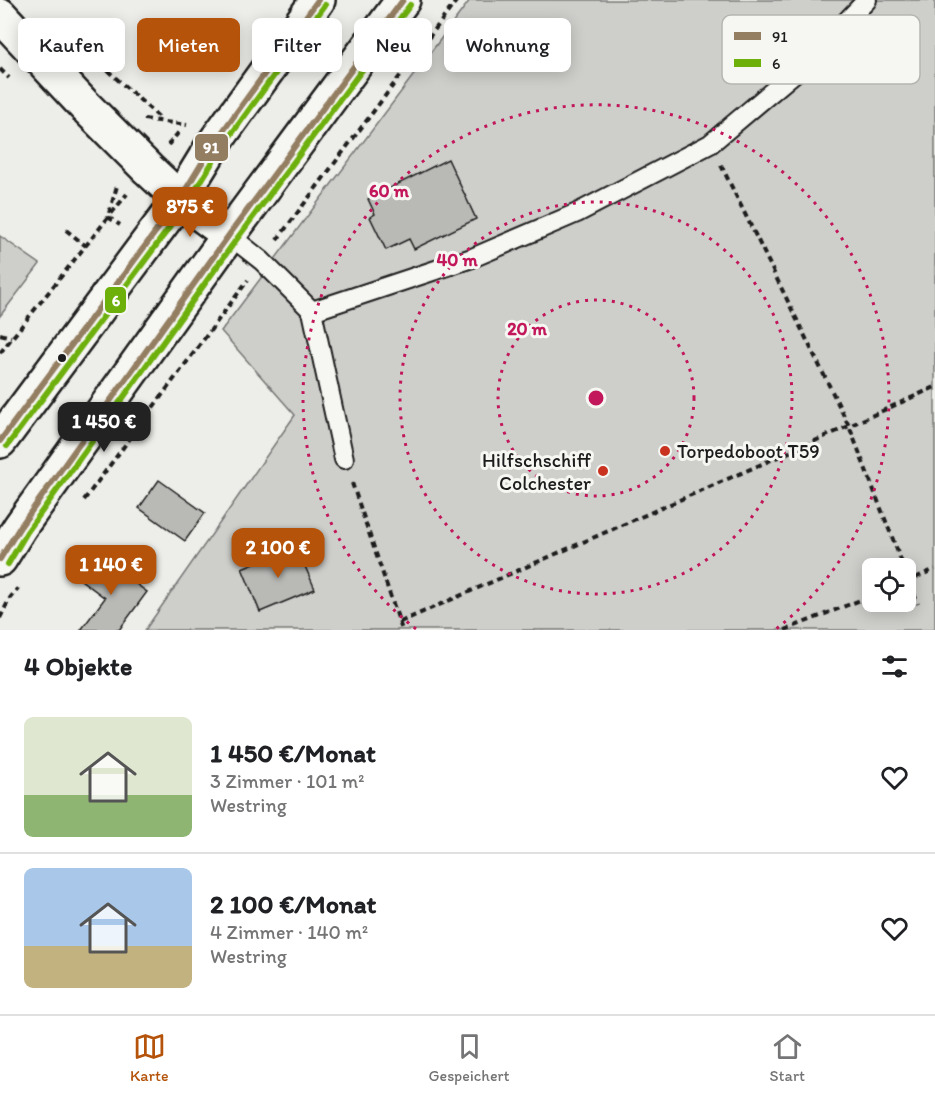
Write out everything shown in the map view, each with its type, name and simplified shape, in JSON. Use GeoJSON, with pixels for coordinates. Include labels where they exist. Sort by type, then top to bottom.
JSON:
{"type":"FeatureCollection","features":[{"type":"Feature","properties":{"kind":"main road"},"geometry":{"type":"LineString","coordinates":[[0,441],[180,199],[213,145],[318,0]]}},
{"type":"Feature","properties":{"kind":"main road"},"geometry":{"type":"LineString","coordinates":[[12,569],[33,508],[229,235],[403,0]]}},
{"type":"Feature","properties":{"kind":"main road"},"geometry":{"type":"LineString","coordinates":[[0,15],[132,154],[180,199],[229,235]]}},
{"type":"Feature","properties":{"kind":"lane"},"geometry":{"type":"LineString","coordinates":[[853,15],[867,0]]}},
{"type":"Feature","properties":{"kind":"lane"},"geometry":{"type":"LineString","coordinates":[[312,311],[472,258],[577,213],[710,144],[782,84]]}},
{"type":"Feature","properties":{"kind":"lane"},"geometry":{"type":"LineString","coordinates":[[229,235],[262,261],[312,311],[344,459]]}},
{"type":"Feature","properties":{"kind":"path"},"geometry":{"type":"LineString","coordinates":[[79,506],[457,0]]}},
{"type":"Feature","properties":{"kind":"path"},"geometry":{"type":"LineString","coordinates":[[109,72],[162,121],[186,124]]}},
{"type":"Feature","properties":{"kind":"path"},"geometry":{"type":"LineString","coordinates":[[710,144],[849,426],[900,558]]}},
{"type":"Feature","properties":{"kind":"path"},"geometry":{"type":"LineString","coordinates":[[0,353],[108,217]]}},
{"type":"Feature","properties":{"kind":"path"},"geometry":{"type":"LineString","coordinates":[[66,230],[86,246]]}},
{"type":"Feature","properties":{"kind":"path"},"geometry":{"type":"LineString","coordinates":[[0,334],[11,337]]}},
{"type":"Feature","properties":{"kind":"path"},"geometry":{"type":"LineString","coordinates":[[399,622],[935,387]]}},
{"type":"Feature","properties":{"kind":"path"},"geometry":{"type":"LineString","coordinates":[[344,459],[402,630]]}},
{"type":"Feature","properties":{"kind":"path"},"geometry":{"type":"LineString","coordinates":[[0,618],[10,598],[12,569]]}},
{"type":"Feature","properties":{"kind":"path"},"geometry":{"type":"LineString","coordinates":[[916,578],[935,569]]}},
{"type":"Feature","properties":{"kind":"path"},"geometry":{"type":"LineString","coordinates":[[785,630],[862,599]]}},
{"type":"Feature","properties":{"kind":"path"},"geometry":{"type":"LineString","coordinates":[[916,600],[918,604]]}},
{"type":"Feature","properties":{"kind":"shaded area"},"geometry":{"type":"Polygon","coordinates":[[[470,0],[935,0],[935,630],[145,630],[295,415],[221,331],[416,72],[432,72],[432,51],[444,35],[444,72],[571,72],[571,18],[456,18],[470,0]]]}},
{"type":"Feature","properties":{"kind":"shaded area"},"geometry":{"type":"Polygon","coordinates":[[[0,236],[40,264],[0,316],[0,236]]]}},
{"type":"Feature","properties":{"kind":"building"},"geometry":{"type":"Polygon","coordinates":[[[448,159],[476,219],[414,249],[409,239],[386,250],[370,217],[375,214],[368,199],[448,159]]]}},
{"type":"Feature","properties":{"kind":"building"},"geometry":{"type":"Polygon","coordinates":[[[159,480],[205,513],[185,541],[139,508],[159,480]]]}},
{"type":"Feature","properties":{"kind":"building"},"geometry":{"type":"Polygon","coordinates":[[[296,546],[315,589],[260,612],[242,568],[296,546]]]}},
{"type":"Feature","properties":{"kind":"building"},"geometry":{"type":"Polygon","coordinates":[[[98,556],[147,592],[119,630],[81,630],[105,598],[81,580],[98,556]]]}},
{"type":"Feature","properties":{"kind":"transit line","name":"91"},"geometry":{"type":"LineString","coordinates":[[0,441],[180,199],[213,145],[318,0]]}},
{"type":"Feature","properties":{"kind":"transit line","name":"91"},"geometry":{"type":"LineString","coordinates":[[0,559],[20,527],[229,235],[403,0]]}},
{"type":"Feature","properties":{"kind":"transit line","name":"6"},"geometry":{"type":"LineString","coordinates":[[7,446],[187,204],[220,150],[325,5]]}},
{"type":"Feature","properties":{"kind":"transit line","name":"6"},"geometry":{"type":"LineString","coordinates":[[8,564],[27,532],[236,240],[410,5]]}},
{"type":"Feature","properties":{"kind":"place","name":"Torpedoboot T59"},"geometry":{"type":"Point","coordinates":[665,451]}},
{"type":"Feature","properties":{"kind":"place","name":"Hilfschschiff Colchester"},"geometry":{"type":"Point","coordinates":[603,471]}}]}
